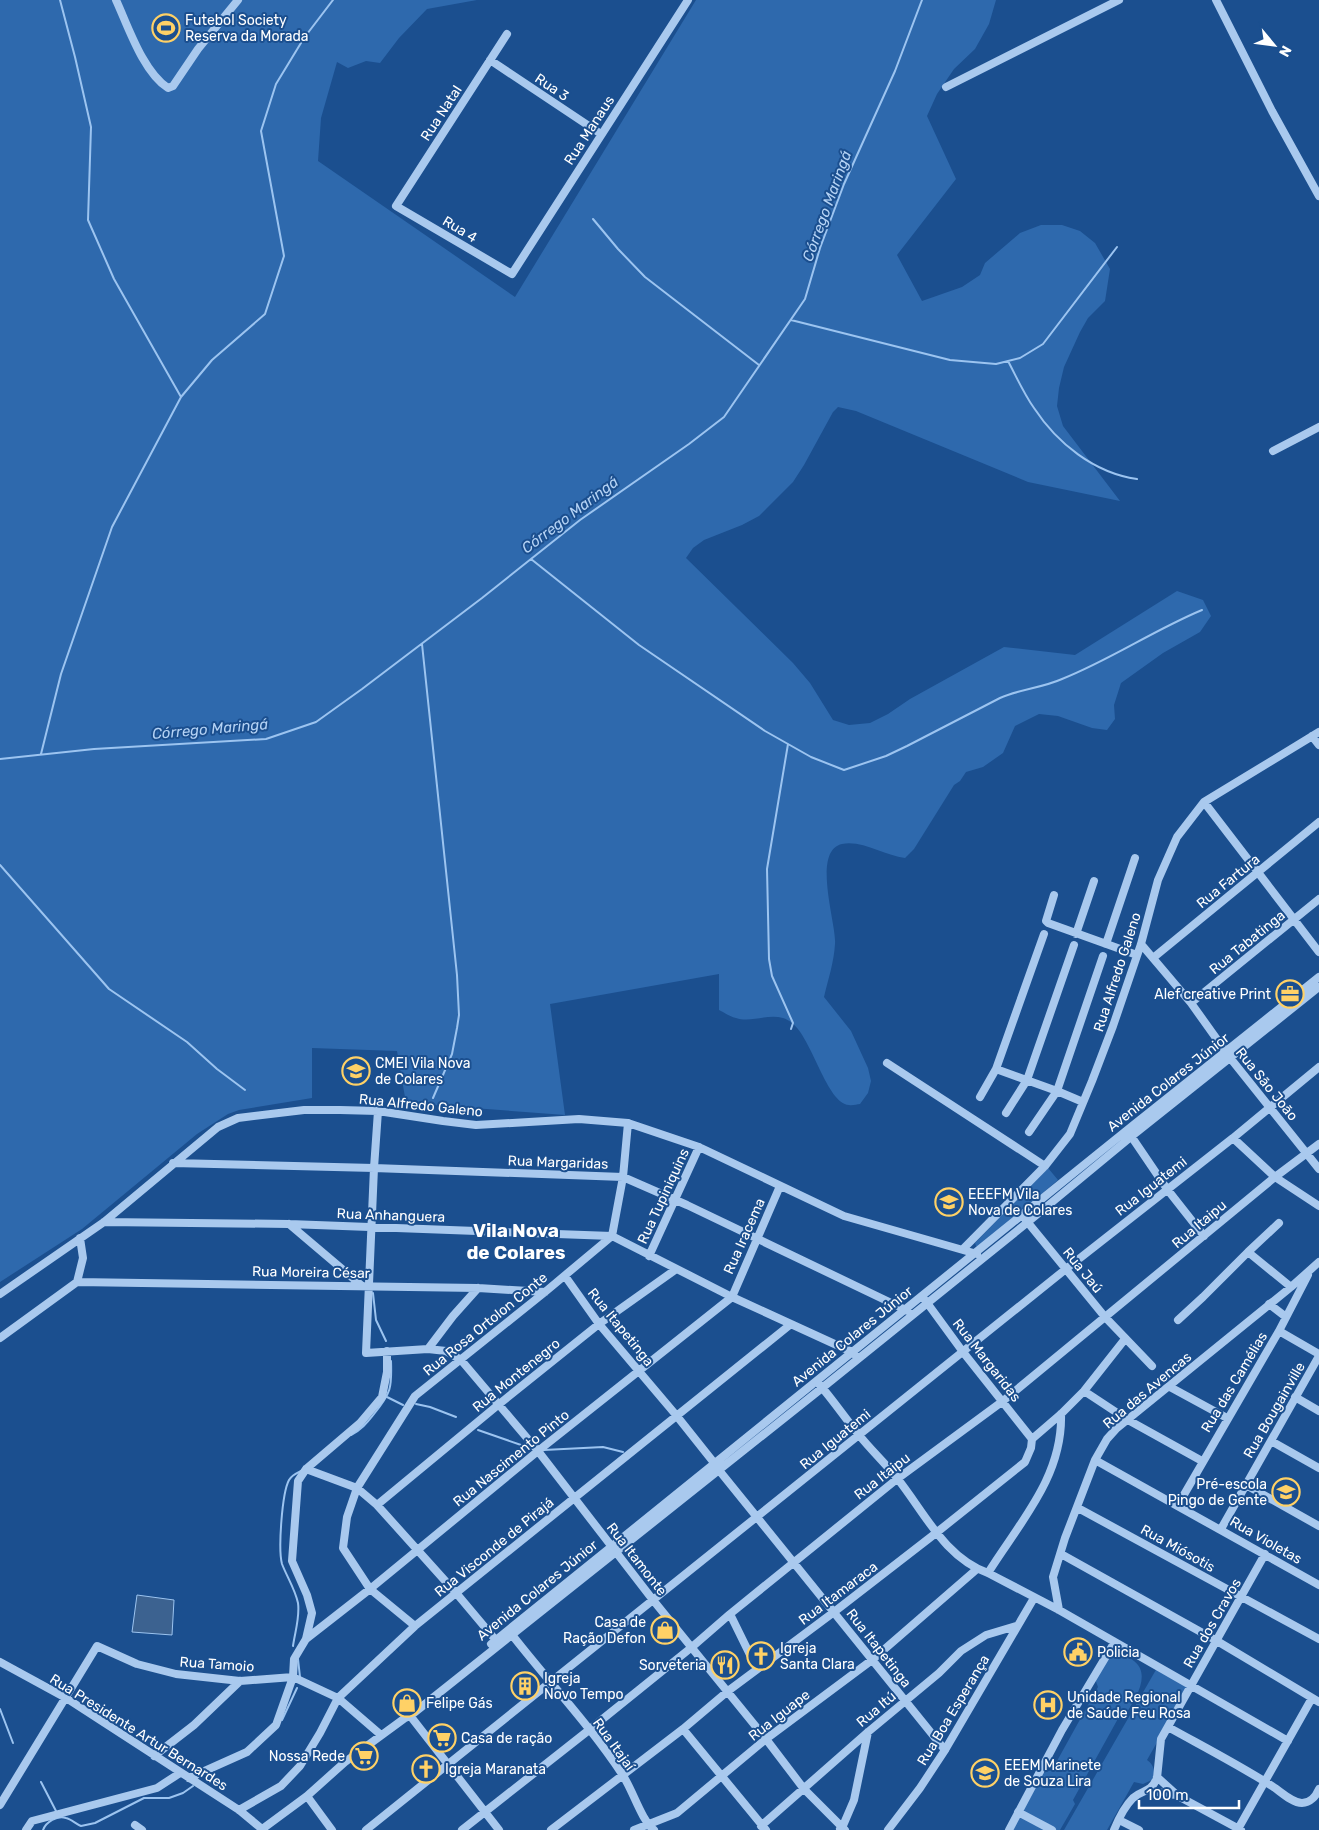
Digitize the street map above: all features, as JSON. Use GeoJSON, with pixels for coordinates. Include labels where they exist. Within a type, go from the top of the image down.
{"type":"FeatureCollection","features":[{"type":"Feature","properties":{"kind":"street"},"geometry":{"type":"LineString","coordinates":[[116,0],[144,61],[162,84],[168,88],[173,86],[198,49],[238,0]]}},
{"type":"Feature","properties":{"kind":"street","name":"Rua Manaus"},"geometry":{"type":"LineString","coordinates":[[512,274],[688,0]]}},
{"type":"Feature","properties":{"kind":"street"},"geometry":{"type":"LineString","coordinates":[[946,87],[1120,0]]}},
{"type":"Feature","properties":{"kind":"street"},"geometry":{"type":"LineString","coordinates":[[1216,0],[1272,111],[1319,196]]}},
{"type":"Feature","properties":{"kind":"street","name":"Rua Natal"},"geometry":{"type":"LineString","coordinates":[[396,206],[507,34]]}},
{"type":"Feature","properties":{"kind":"street","name":"Rua 3"},"geometry":{"type":"LineString","coordinates":[[490,60],[601,134]]}},
{"type":"Feature","properties":{"kind":"street","name":"Rua 4"},"geometry":{"type":"LineString","coordinates":[[396,206],[512,274]]}},
{"type":"Feature","properties":{"kind":"street"},"geometry":{"type":"LineString","coordinates":[[1273,451],[1319,427]]}},
{"type":"Feature","properties":{"kind":"street"},"geometry":{"type":"LineString","coordinates":[[1315,734],[1319,745]]}},
{"type":"Feature","properties":{"kind":"street","name":"Rua Alfredo Galeno"},"geometry":{"type":"LineString","coordinates":[[964,1249],[1045,1166],[1070,1134],[1113,1026],[1137,955],[1158,880],[1177,837],[1204,802],[1315,734]]}},
{"type":"Feature","properties":{"kind":"street"},"geometry":{"type":"LineString","coordinates":[[1204,802],[1257,874],[1319,952]]}},
{"type":"Feature","properties":{"kind":"street","name":"Rua Fartura"},"geometry":{"type":"LineString","coordinates":[[1152,958],[1319,822]]}},
{"type":"Feature","properties":{"kind":"street"},"geometry":{"type":"LineString","coordinates":[[1106,944],[1135,858]]}},
{"type":"Feature","properties":{"kind":"street"},"geometry":{"type":"LineString","coordinates":[[1076,934],[1094,881]]}},
{"type":"Feature","properties":{"kind":"street"},"geometry":{"type":"LineString","coordinates":[[1054,896],[1046,921],[1050,925],[1137,955]]}},
{"type":"Feature","properties":{"kind":"street","name":"Rua Tabatinga"},"geometry":{"type":"LineString","coordinates":[[1191,1003],[1319,899]]}},
{"type":"Feature","properties":{"kind":"street"},"geometry":{"type":"LineString","coordinates":[[980,1097],[996,1069],[1044,934]]}},
{"type":"Feature","properties":{"kind":"street","name":"Rua São João"},"geometry":{"type":"LineString","coordinates":[[1140,944],[1191,1003],[1228,1056],[1319,1168]]}},
{"type":"Feature","properties":{"kind":"street"},"geometry":{"type":"LineString","coordinates":[[1006,1113],[1027,1080],[1074,945]]}},
{"type":"Feature","properties":{"kind":"street"},"geometry":{"type":"LineString","coordinates":[[1029,1132],[1057,1091],[1103,956]]}},
{"type":"Feature","properties":{"kind":"street","name":"Avenida Colares Júnior"},"geometry":{"type":"LineString","coordinates":[[1228,1056],[1319,977]]}},
{"type":"Feature","properties":{"kind":"street","name":"Avenida Colares Júnior"},"geometry":{"type":"LineString","coordinates":[[924,1299],[975,1253],[1022,1215],[1319,987]]}},
{"type":"Feature","properties":{"kind":"street"},"geometry":{"type":"LineString","coordinates":[[887,1063],[1045,1166]]}},
{"type":"Feature","properties":{"kind":"street","name":"Rua Iguatemi"},"geometry":{"type":"LineString","coordinates":[[366,1830],[1066,1269],[1233,1138],[1319,1067]]}},
{"type":"Feature","properties":{"kind":"street"},"geometry":{"type":"LineString","coordinates":[[996,1069],[1083,1102]]}},
{"type":"Feature","properties":{"kind":"street","name":"Rua Alfredo Galeno"},"geometry":{"type":"LineString","coordinates":[[0,1294],[104,1222],[214,1130],[238,1118],[304,1110],[378,1111],[476,1125],[579,1119],[628,1123],[699,1147],[844,1216],[964,1249],[983,1257]]}},
{"type":"Feature","properties":{"kind":"street"},"geometry":{"type":"LineString","coordinates":[[365,1285],[372,1226],[378,1111]]}},
{"type":"Feature","properties":{"kind":"street"},"geometry":{"type":"LineString","coordinates":[[612,1236],[623,1177],[628,1123]]}},
{"type":"Feature","properties":{"kind":"street"},"geometry":{"type":"LineString","coordinates":[[1129,1133],[1167,1189],[1204,1236]]}},
{"type":"Feature","properties":{"kind":"street","name":"Avenida Colares Júnior"},"geometry":{"type":"LineString","coordinates":[[262,1830],[820,1385],[924,1299],[1028,1222],[1129,1133]]}},
{"type":"Feature","properties":{"kind":"street"},"geometry":{"type":"LineString","coordinates":[[1233,1138],[1275,1177],[1319,1206]]}},
{"type":"Feature","properties":{"kind":"street","name":"Rua Itaipu"},"geometry":{"type":"LineString","coordinates":[[462,1830],[692,1647],[897,1479],[1003,1401],[1275,1177],[1319,1144]]}},
{"type":"Feature","properties":{"kind":"street","name":"Rua Tupiniquins"},"geometry":{"type":"LineString","coordinates":[[649,1256],[699,1147]]}},
{"type":"Feature","properties":{"kind":"street","name":"Rua Margaridas"},"geometry":{"type":"LineString","coordinates":[[173,1163],[623,1177],[758,1238],[909,1311]]}},
{"type":"Feature","properties":{"kind":"street","name":"Rua Iracema"},"geometry":{"type":"LineString","coordinates":[[732,1297],[780,1186]]}},
{"type":"Feature","properties":{"kind":"street","name":"Rua Jaú"},"geometry":{"type":"LineString","coordinates":[[1022,1215],[1105,1317],[1152,1366]]}},
{"type":"Feature","properties":{"kind":"street","name":"Rua Anhanguera"},"geometry":{"type":"LineString","coordinates":[[104,1222],[372,1226],[612,1236],[675,1270],[855,1355]]}},
{"type":"Feature","properties":{"kind":"street"},"geometry":{"type":"LineString","coordinates":[[1178,1320],[1279,1223]]}},
{"type":"Feature","properties":{"kind":"street"},"geometry":{"type":"LineString","coordinates":[[290,1224],[365,1285]]}},
{"type":"Feature","properties":{"kind":"street","name":"Rua Rosa Ortolon Conte"},"geometry":{"type":"LineString","coordinates":[[415,1626],[370,1589],[343,1548],[348,1517],[357,1488],[416,1396],[612,1236]]}},
{"type":"Feature","properties":{"kind":"street"},"geometry":{"type":"LineString","coordinates":[[0,1338],[77,1282],[83,1258],[80,1238]]}},
{"type":"Feature","properties":{"kind":"street"},"geometry":{"type":"LineString","coordinates":[[1248,1252],[1291,1287]]}},
{"type":"Feature","properties":{"kind":"street","name":"Rua das Avencas"},"geometry":{"type":"LineString","coordinates":[[1059,1610],[1054,1577],[1065,1538],[1095,1460],[1107,1440],[1128,1420],[1319,1262]]}},
{"type":"Feature","properties":{"kind":"street","name":"Rua Montenegro"},"geometry":{"type":"LineString","coordinates":[[377,1505],[599,1324],[675,1270]]}},
{"type":"Feature","properties":{"kind":"street","name":"Rua das Camélias"},"geometry":{"type":"LineString","coordinates":[[1178,1505],[1227,1418],[1279,1332],[1310,1271]]}},
{"type":"Feature","properties":{"kind":"street","name":"Rua Itapetinga"},"geometry":{"type":"LineString","coordinates":[[565,1276],[599,1324],[640,1370],[945,1750]]}},
{"type":"Feature","properties":{"kind":"street","name":"Rua Moreira César"},"geometry":{"type":"LineString","coordinates":[[77,1282],[365,1285],[545,1292]]}},
{"type":"Feature","properties":{"kind":"street","name":"Rua Itamonte"},"geometry":{"type":"LineString","coordinates":[[365,1285],[366,1353],[428,1349],[446,1351],[461,1360],[538,1451],[652,1600],[728,1691],[804,1789],[842,1829]]}},
{"type":"Feature","properties":{"kind":"street"},"geometry":{"type":"LineString","coordinates":[[428,1349],[453,1316],[478,1288]]}},
{"type":"Feature","properties":{"kind":"street","name":"Rua Nascimento Pinto"},"geometry":{"type":"LineString","coordinates":[[306,1639],[732,1297]]}},
{"type":"Feature","properties":{"kind":"street","name":"Rua Margaridas"},"geometry":{"type":"LineString","coordinates":[[924,1299],[1032,1439]]}},
{"type":"Feature","properties":{"kind":"street"},"geometry":{"type":"LineString","coordinates":[[1269,1304],[1286,1317]]}},
{"type":"Feature","properties":{"kind":"street","name":"Rua Visconde de Pirajá"},"geometry":{"type":"LineString","coordinates":[[238,1810],[281,1786],[300,1766],[338,1698],[415,1626],[791,1324]]}},
{"type":"Feature","properties":{"kind":"street"},"geometry":{"type":"LineString","coordinates":[[1279,1332],[1319,1355]]}},
{"type":"Feature","properties":{"kind":"street"},"geometry":{"type":"LineString","coordinates":[[1032,1439],[1084,1391],[1125,1339]]}},
{"type":"Feature","properties":{"kind":"street"},"geometry":{"type":"LineString","coordinates":[[189,1778],[247,1752],[276,1725],[293,1677],[294,1659],[306,1639],[312,1613],[307,1595],[292,1561],[298,1481],[306,1469],[360,1423],[382,1397],[388,1372],[387,1351]]}},
{"type":"Feature","properties":{"kind":"street","name":"Rua Bougainville"},"geometry":{"type":"LineString","coordinates":[[1221,1529],[1319,1355]]}},
{"type":"Feature","properties":{"kind":"street"},"geometry":{"type":"LineString","coordinates":[[820,1385],[859,1435],[897,1479],[936,1533],[960,1558],[977,1569],[1059,1610],[1288,1741]]}},
{"type":"Feature","properties":{"kind":"street"},"geometry":{"type":"LineString","coordinates":[[1170,1387],[1227,1418]]}},
{"type":"Feature","properties":{"kind":"street"},"geometry":{"type":"LineString","coordinates":[[1084,1391],[1128,1420],[1202,1461]]}},
{"type":"Feature","properties":{"kind":"street"},"geometry":{"type":"LineString","coordinates":[[1296,1397],[1319,1411]]}},
{"type":"Feature","properties":{"kind":"street"},"geometry":{"type":"LineString","coordinates":[[988,1573],[1022,1523],[1047,1480],[1059,1443],[1061,1414]]}},
{"type":"Feature","properties":{"kind":"street","name":"Rua Itamaraca"},"geometry":{"type":"LineString","coordinates":[[550,1830],[682,1729],[728,1691],[936,1533],[1025,1462],[1029,1455],[1032,1439]]}},
{"type":"Feature","properties":{"kind":"street"},"geometry":{"type":"LineString","coordinates":[[1271,1441],[1319,1468]]}},
{"type":"Feature","properties":{"kind":"street","name":"Rua Violetas"},"geometry":{"type":"LineString","coordinates":[[1095,1460],[1318,1583]]}},
{"type":"Feature","properties":{"kind":"street"},"geometry":{"type":"LineString","coordinates":[[306,1469],[357,1488],[377,1505],[498,1642]]}},
{"type":"Feature","properties":{"kind":"street"},"geometry":{"type":"LineString","coordinates":[[1246,1485],[1319,1526]]}},
{"type":"Feature","properties":{"kind":"street","name":"Rua Miósotis"},"geometry":{"type":"LineString","coordinates":[[1078,1508],[1319,1639]]}},
{"type":"Feature","properties":{"kind":"street"},"geometry":{"type":"LineString","coordinates":[[1061,1554],[1217,1641],[1316,1700],[1288,1741],[1239,1829],[1178,1796],[1157,1777]]}},
{"type":"Feature","properties":{"kind":"street","name":"Rua dos Cravos"},"geometry":{"type":"LineString","coordinates":[[1114,1830],[1132,1799],[1150,1790],[1157,1777],[1161,1739],[1265,1554]]}},
{"type":"Feature","properties":{"kind":"street","name":"Rua Iguape"},"geometry":{"type":"LineString","coordinates":[[634,1830],[677,1813],[766,1739],[872,1660],[977,1569]]}},
{"type":"Feature","properties":{"kind":"street","name":"Rua Boa Esperança"},"geometry":{"type":"LineString","coordinates":[[888,1830],[920,1788],[945,1750],[1034,1598]]}},
{"type":"Feature","properties":{"kind":"street"},"geometry":{"type":"LineString","coordinates":[[730,1614],[757,1669]]}},
{"type":"Feature","properties":{"kind":"street","name":"Rua Itú"},"geometry":{"type":"LineString","coordinates":[[764,1828],[804,1789],[961,1651],[986,1635],[1016,1626]]}},
{"type":"Feature","properties":{"kind":"street","name":"Rua Itajaí"},"geometry":{"type":"LineString","coordinates":[[510,1632],[623,1775],[647,1825],[654,1830]]}},
{"type":"Feature","properties":{"kind":"street"},"geometry":{"type":"LineString","coordinates":[[1008,1830],[1062,1730],[1114,1643]]}},
{"type":"Feature","properties":{"kind":"street","name":"Rua Tamoio"},"geometry":{"type":"LineString","coordinates":[[66,1698],[97,1646],[137,1664],[176,1674],[240,1681],[293,1677],[338,1698],[381,1735]]}},
{"type":"Feature","properties":{"kind":"street","name":"Rua Presidente Artur Bernardes"},"geometry":{"type":"LineString","coordinates":[[0,1662],[66,1698],[238,1810],[262,1830]]}},
{"type":"Feature","properties":{"kind":"street"},"geometry":{"type":"LineString","coordinates":[[154,1756],[194,1725],[240,1681]]}},
{"type":"Feature","properties":{"kind":"street"},"geometry":{"type":"LineString","coordinates":[[0,1805],[66,1698]]}},
{"type":"Feature","properties":{"kind":"street"},"geometry":{"type":"LineString","coordinates":[[407,1715],[499,1830]]}},
{"type":"Feature","properties":{"kind":"street"},"geometry":{"type":"LineString","coordinates":[[1168,1727],[1295,1801],[1301,1803],[1308,1802],[1319,1789]]}},
{"type":"Feature","properties":{"kind":"street"},"geometry":{"type":"LineString","coordinates":[[682,1729],[764,1828]]}},
{"type":"Feature","properties":{"kind":"street"},"geometry":{"type":"LineString","coordinates":[[842,1829],[854,1800],[868,1732]]}},
{"type":"Feature","properties":{"kind":"street"},"geometry":{"type":"LineString","coordinates":[[26,1830],[32,1821],[157,1788],[180,1773]]}},
{"type":"Feature","properties":{"kind":"street"},"geometry":{"type":"LineString","coordinates":[[1150,1790],[1178,1796]]}},
{"type":"Feature","properties":{"kind":"street"},"geometry":{"type":"LineString","coordinates":[[307,1796],[332,1830]]}},
{"type":"Feature","properties":{"kind":"street"},"geometry":{"type":"LineString","coordinates":[[1018,1812],[1052,1830]]}},
{"type":"Feature","properties":{"kind":"street"},"geometry":{"type":"LineString","coordinates":[[1119,1820],[1139,1830]]}},
{"type":"Feature","properties":{"kind":"street"},"geometry":{"type":"LineString","coordinates":[[272,1822],[278,1830]]}},
{"type":"Feature","properties":{"kind":"shaded area"},"geometry":{"type":"Polygon","coordinates":[[[0,0],[477,0],[427,9],[399,38],[380,63],[366,61],[348,68],[337,62],[321,118],[318,161],[515,297],[696,0],[996,0],[989,24],[975,49],[954,69],[937,94],[927,116],[956,179],[897,255],[922,301],[962,287],[980,275],[985,263],[1020,233],[1041,225],[1062,225],[1080,231],[1095,243],[1110,269],[1105,301],[1088,318],[1064,367],[1057,406],[1063,426],[1120,501],[1028,482],[856,411],[838,407],[833,412],[793,482],[759,516],[704,540],[693,548],[686,558],[793,663],[810,683],[833,720],[849,725],[870,723],[888,714],[910,699],[1004,647],[1075,655],[1177,591],[1203,600],[1211,616],[1200,632],[1163,653],[1121,683],[1114,705],[1115,719],[1107,730],[1092,728],[1058,716],[1039,714],[1015,726],[1003,753],[983,767],[966,772],[960,781],[954,785],[914,849],[905,858],[850,843],[842,844],[833,850],[828,860],[827,874],[835,944],[824,997],[851,1031],[868,1068],[871,1081],[868,1093],[860,1104],[849,1105],[841,1102],[834,1094],[806,1042],[792,1023],[779,1017],[743,1019],[732,1017],[719,1010],[719,974],[550,1004],[565,1115],[406,1103],[397,1051],[312,1048],[312,1098],[239,1110],[228,1114],[197,1134],[82,1229],[0,1282],[0,0]]]}},
{"type":"Feature","properties":{"kind":"shaded area"},"geometry":{"type":"Polygon","coordinates":[[[1048,1168],[1058,1180],[979,1247],[976,1246],[975,1243],[1048,1168]]]}},
{"type":"Feature","properties":{"kind":"shaded area"},"geometry":{"type":"Polygon","coordinates":[[[137,1595],[174,1600],[172,1635],[132,1632],[137,1595]]]}},
{"type":"Feature","properties":{"kind":"shaded area"},"geometry":{"type":"Polygon","coordinates":[[[1113,1649],[1132,1659],[1139,1667],[1141,1673],[1140,1688],[1133,1702],[1126,1714],[1120,1715],[1073,1800],[1075,1804],[1060,1830],[1011,1830],[1043,1773],[1052,1770],[1098,1687],[1095,1679],[1113,1649]]]}},
{"type":"Feature","properties":{"kind":"shaded area"},"geometry":{"type":"Polygon","coordinates":[[[1157,1668],[1189,1686],[1147,1760],[1154,1769],[1152,1780],[1143,1784],[1134,1782],[1107,1830],[1064,1830],[1157,1668]]]}},
{"type":"Feature","properties":{"kind":"waterway"},"geometry":{"type":"LineString","coordinates":[[60,0],[91,127],[88,220],[114,279],[181,397]]}},
{"type":"Feature","properties":{"kind":"waterway"},"geometry":{"type":"LineString","coordinates":[[41,754],[61,674],[112,527],[181,397],[212,360],[265,314],[284,256],[261,131],[276,84],[304,38],[333,0]]}},
{"type":"Feature","properties":{"kind":"waterway","name":"Córrego Maringá"},"geometry":{"type":"LineString","coordinates":[[0,759],[94,749],[266,739],[316,722],[482,598],[580,520],[689,444],[724,417],[805,299],[820,248],[844,184],[895,71],[922,0]]}},
{"type":"Feature","properties":{"kind":"waterway"},"geometry":{"type":"LineString","coordinates":[[593,219],[645,277],[759,365]]}},
{"type":"Feature","properties":{"kind":"waterway"},"geometry":{"type":"LineString","coordinates":[[791,320],[950,360],[996,364],[1020,358],[1043,344],[1117,247]]}},
{"type":"Feature","properties":{"kind":"waterway"},"geometry":{"type":"LineString","coordinates":[[1008,361],[1034,408],[1043,421],[1065,444],[1092,463],[1106,470],[1121,476],[1137,479]]}},
{"type":"Feature","properties":{"kind":"waterway"},"geometry":{"type":"LineString","coordinates":[[531,559],[639,645],[765,731],[811,757],[844,770],[886,756],[1000,698],[1054,682],[1080,671],[1202,610]]}},
{"type":"Feature","properties":{"kind":"waterway"},"geometry":{"type":"LineString","coordinates":[[422,644],[457,975],[459,1015],[452,1054],[433,1098]]}},
{"type":"Feature","properties":{"kind":"waterway"},"geometry":{"type":"LineString","coordinates":[[788,744],[767,869],[769,959],[772,976],[793,1023],[791,1029]]}},
{"type":"Feature","properties":{"kind":"waterway"},"geometry":{"type":"LineString","coordinates":[[0,865],[109,989],[187,1042],[217,1069],[245,1090]]}},
{"type":"Feature","properties":{"kind":"waterway"},"geometry":{"type":"LineString","coordinates":[[373,1293],[376,1320],[386,1341]]}},
{"type":"Feature","properties":{"kind":"waterway"},"geometry":{"type":"LineString","coordinates":[[351,1435],[366,1423],[380,1407],[387,1395],[391,1384],[391,1361]]}},
{"type":"Feature","properties":{"kind":"waterway"},"geometry":{"type":"LineString","coordinates":[[387,1397],[403,1405]]}},
{"type":"Feature","properties":{"kind":"waterway"},"geometry":{"type":"LineString","coordinates":[[416,1404],[456,1417]]}},
{"type":"Feature","properties":{"kind":"waterway"},"geometry":{"type":"LineString","coordinates":[[478,1430],[524,1446]]}},
{"type":"Feature","properties":{"kind":"waterway"},"geometry":{"type":"LineString","coordinates":[[544,1450],[603,1447],[623,1452]]}},
{"type":"Feature","properties":{"kind":"waterway"},"geometry":{"type":"LineString","coordinates":[[293,1646],[298,1619],[298,1603],[282,1564],[281,1534],[284,1496],[289,1480],[301,1471]]}},
{"type":"Feature","properties":{"kind":"waterway"},"geometry":{"type":"LineString","coordinates":[[298,1659],[300,1677]]}},
{"type":"Feature","properties":{"kind":"waterway"},"geometry":{"type":"LineString","coordinates":[[282,1720],[297,1688]]}},
{"type":"Feature","properties":{"kind":"waterway"},"geometry":{"type":"LineString","coordinates":[[0,1709],[13,1743]]}},
{"type":"Feature","properties":{"kind":"waterway"},"geometry":{"type":"LineString","coordinates":[[41,1782],[56,1811]]}},
{"type":"Feature","properties":{"kind":"waterway"},"geometry":{"type":"LineString","coordinates":[[43,1830],[49,1822],[59,1817],[68,1819],[81,1826],[95,1823],[144,1798],[169,1798],[183,1793],[193,1786]]}},
{"type":"Feature","properties":{"kind":"place","name":"Futebol Society Reserva da Morada"},"geometry":{"type":"Point","coordinates":[166,28]}},
{"type":"Feature","properties":{"kind":"place","name":"Alef creative Print"},"geometry":{"type":"Point","coordinates":[1290,994]}},
{"type":"Feature","properties":{"kind":"place","name":"CMEI Vila Nova de Colares"},"geometry":{"type":"Point","coordinates":[356,1071]}},
{"type":"Feature","properties":{"kind":"place","name":"EEEFM Vila Nova de Colares"},"geometry":{"type":"Point","coordinates":[949,1202]}},
{"type":"Feature","properties":{"kind":"place","name":"Pré-escola Pingo de Gente"},"geometry":{"type":"Point","coordinates":[1286,1492]}},
{"type":"Feature","properties":{"kind":"place","name":"Casa de Ração Defon"},"geometry":{"type":"Point","coordinates":[665,1630]}},
{"type":"Feature","properties":{"kind":"place","name":"Policia"},"geometry":{"type":"Point","coordinates":[1078,1652]}},
{"type":"Feature","properties":{"kind":"place","name":"Igreja Santa Clara"},"geometry":{"type":"Point","coordinates":[761,1656]}},
{"type":"Feature","properties":{"kind":"place","name":"Sorveteria"},"geometry":{"type":"Point","coordinates":[725,1665]}},
{"type":"Feature","properties":{"kind":"place","name":"Igreja Novo Tempo"},"geometry":{"type":"Point","coordinates":[525,1686]}},
{"type":"Feature","properties":{"kind":"place","name":"Felipe Gás"},"geometry":{"type":"Point","coordinates":[407,1703]}},
{"type":"Feature","properties":{"kind":"place","name":"Unidade Regional de Saúde Feu Rosa"},"geometry":{"type":"Point","coordinates":[1048,1705]}},
{"type":"Feature","properties":{"kind":"place","name":"Casa de ração"},"geometry":{"type":"Point","coordinates":[442,1738]}},
{"type":"Feature","properties":{"kind":"place","name":"Nossa Rede"},"geometry":{"type":"Point","coordinates":[364,1756]}},
{"type":"Feature","properties":{"kind":"place","name":"Igreja Maranata"},"geometry":{"type":"Point","coordinates":[426,1769]}},
{"type":"Feature","properties":{"kind":"place","name":"EEEM Marinete de Souza Lira"},"geometry":{"type":"Point","coordinates":[985,1773]}},
{"type":"Feature","properties":{"kind":"district","name":"Vila Nova de Colares"},"geometry":{"type":"Point","coordinates":[516,1241]}}]}
